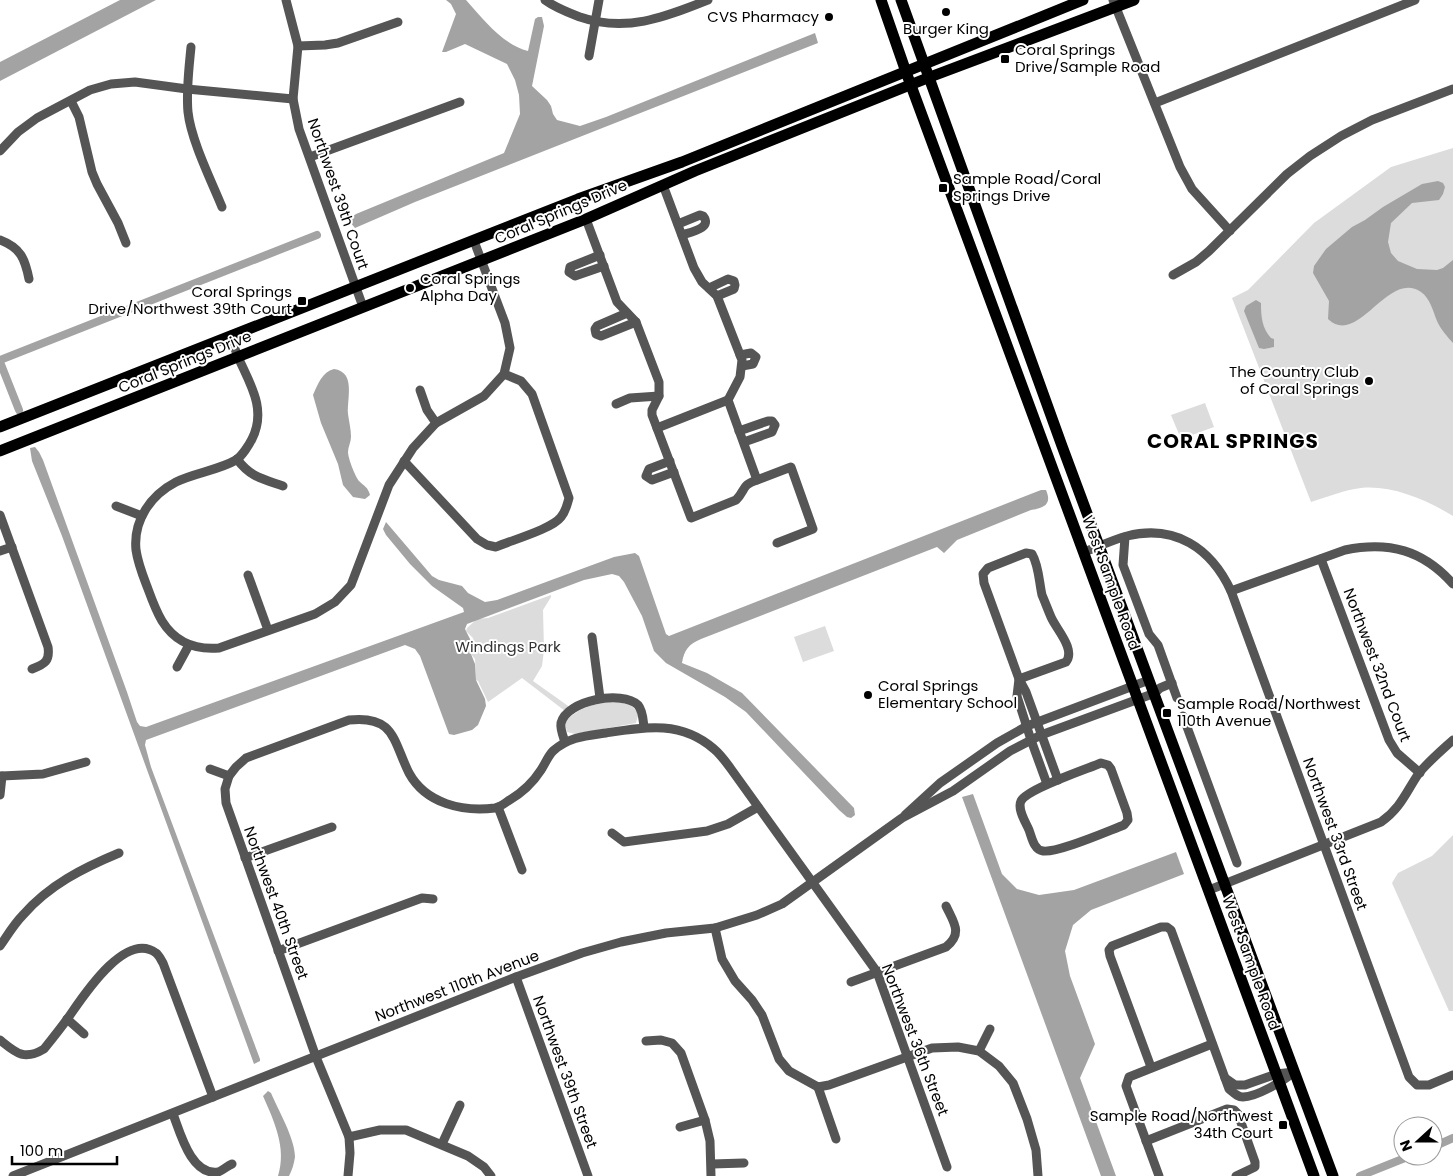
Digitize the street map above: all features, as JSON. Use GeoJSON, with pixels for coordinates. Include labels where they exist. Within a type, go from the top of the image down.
{"type":"FeatureCollection","features":[{"type":"Feature","properties":{"kind":"main road","name":"West Sample Road"},"geometry":{"type":"LineString","coordinates":[[881,0],[1314,1176]]}},
{"type":"Feature","properties":{"kind":"main road","name":"West Sample Road"},"geometry":{"type":"LineString","coordinates":[[901,0],[1060,440],[1332,1176]]}},
{"type":"Feature","properties":{"kind":"main road","name":"Coral Springs Drive"},"geometry":{"type":"LineString","coordinates":[[0,427],[474,241],[578,198],[682,162],[1084,0]]}},
{"type":"Feature","properties":{"kind":"main road","name":"Coral Springs Drive"},"geometry":{"type":"LineString","coordinates":[[0,451],[586,219],[663,185],[930,77],[1114,4],[1134,0]]}},
{"type":"Feature","properties":{"kind":"street","name":"Northwest 39th Court"},"geometry":{"type":"LineString","coordinates":[[286,0],[298,46],[293,99],[299,129],[363,307]]}},
{"type":"Feature","properties":{"kind":"street"},"geometry":{"type":"LineString","coordinates":[[545,0],[555,8],[596,22],[611,24],[647,21],[708,0]]}},
{"type":"Feature","properties":{"kind":"street"},"geometry":{"type":"LineString","coordinates":[[590,56],[599,0]]}},
{"type":"Feature","properties":{"kind":"street"},"geometry":{"type":"LineString","coordinates":[[1155,103],[1415,0]]}},
{"type":"Feature","properties":{"kind":"street"},"geometry":{"type":"LineString","coordinates":[[1114,4],[1180,168],[1192,189],[1230,231]]}},
{"type":"Feature","properties":{"kind":"street"},"geometry":{"type":"LineString","coordinates":[[298,46],[338,44],[398,22]]}},
{"type":"Feature","properties":{"kind":"street"},"geometry":{"type":"LineString","coordinates":[[191,47],[187,89],[188,114],[193,134],[222,207]]}},
{"type":"Feature","properties":{"kind":"street"},"geometry":{"type":"LineString","coordinates":[[0,151],[18,132],[37,118],[90,90],[111,84],[135,82],[293,99]]}},
{"type":"Feature","properties":{"kind":"street"},"geometry":{"type":"LineString","coordinates":[[1173,275],[1196,262],[1288,174],[1310,156],[1341,136],[1372,120],[1453,89]]}},
{"type":"Feature","properties":{"kind":"street"},"geometry":{"type":"LineString","coordinates":[[71,101],[79,117],[92,172],[126,243]]}},
{"type":"Feature","properties":{"kind":"street"},"geometry":{"type":"LineString","coordinates":[[310,157],[460,102]]}},
{"type":"Feature","properties":{"kind":"street"},"geometry":{"type":"LineString","coordinates":[[657,428],[728,400],[740,377],[742,366],[740,355],[717,296],[702,282],[694,268],[663,185]]}},
{"type":"Feature","properties":{"kind":"street"},"geometry":{"type":"LineString","coordinates":[[678,224],[700,215],[706,221],[702,228],[682,235]]}},
{"type":"Feature","properties":{"kind":"street"},"geometry":{"type":"LineString","coordinates":[[586,219],[616,302],[636,322],[659,382],[658,396],[652,410],[691,518],[736,500],[745,486],[791,467],[814,529],[777,543]]}},
{"type":"Feature","properties":{"kind":"street"},"geometry":{"type":"LineString","coordinates":[[0,240],[8,243],[24,259],[29,279]]}},
{"type":"Feature","properties":{"kind":"street"},"geometry":{"type":"LineString","coordinates":[[231,335],[238,356],[253,388],[258,406],[258,424],[252,440],[237,459],[177,481],[162,490],[150,501],[142,516],[137,532],[136,548],[140,566],[158,615],[167,629],[176,638],[189,645],[206,649],[219,648],[315,614],[335,602],[351,585],[389,485],[413,448],[436,424],[484,396],[504,374],[510,348],[507,331],[474,241]]}},
{"type":"Feature","properties":{"kind":"street"},"geometry":{"type":"LineString","coordinates":[[600,255],[570,267],[569,272],[575,276],[604,266]]}},
{"type":"Feature","properties":{"kind":"street"},"geometry":{"type":"LineString","coordinates":[[709,288],[728,279],[734,281],[734,289],[717,296]]}},
{"type":"Feature","properties":{"kind":"street"},"geometry":{"type":"LineString","coordinates":[[627,313],[597,326],[595,329],[596,334],[601,336],[636,322]]}},
{"type":"Feature","properties":{"kind":"street"},"geometry":{"type":"LineString","coordinates":[[740,355],[751,353],[756,358],[753,364],[742,366]]}},
{"type":"Feature","properties":{"kind":"street"},"geometry":{"type":"LineString","coordinates":[[404,461],[477,539],[487,545],[496,547],[553,525],[561,518],[569,498],[532,394],[521,381],[504,374]]}},
{"type":"Feature","properties":{"kind":"street"},"geometry":{"type":"LineString","coordinates":[[420,390],[427,410],[436,424]]}},
{"type":"Feature","properties":{"kind":"street"},"geometry":{"type":"LineString","coordinates":[[616,404],[630,398],[658,396]]}},
{"type":"Feature","properties":{"kind":"street"},"geometry":{"type":"LineString","coordinates":[[728,400],[757,480]]}},
{"type":"Feature","properties":{"kind":"street"},"geometry":{"type":"LineString","coordinates":[[740,431],[768,421],[772,421],[775,426],[772,432],[744,442]]}},
{"type":"Feature","properties":{"kind":"street"},"geometry":{"type":"LineString","coordinates":[[237,459],[245,470],[255,476],[283,486]]}},
{"type":"Feature","properties":{"kind":"street"},"geometry":{"type":"LineString","coordinates":[[670,461],[649,469],[646,476],[652,480],[674,472]]}},
{"type":"Feature","properties":{"kind":"street"},"geometry":{"type":"LineString","coordinates":[[116,506],[142,516]]}},
{"type":"Feature","properties":{"kind":"street"},"geometry":{"type":"LineString","coordinates":[[0,514],[48,647],[49,656],[43,665],[32,670]]}},
{"type":"Feature","properties":{"kind":"street","name":"Northwest 33rd Street"},"geometry":{"type":"LineString","coordinates":[[1084,552],[1125,537],[1145,533],[1164,534],[1183,538],[1199,548],[1223,574],[1231,591],[1409,1077],[1417,1084],[1429,1085],[1453,1075]]}},
{"type":"Feature","properties":{"kind":"street"},"geometry":{"type":"LineString","coordinates":[[1125,537],[1122,565],[1150,634],[1158,645],[1177,698]]}},
{"type":"Feature","properties":{"kind":"street"},"geometry":{"type":"LineString","coordinates":[[1231,591],[1354,548],[1382,546],[1406,550],[1428,560],[1453,584]]}},
{"type":"Feature","properties":{"kind":"street"},"geometry":{"type":"LineString","coordinates":[[0,552],[12,547]]}},
{"type":"Feature","properties":{"kind":"street"},"geometry":{"type":"LineString","coordinates":[[1019,679],[1066,662],[1069,658],[1069,650],[1052,619],[1042,595],[1036,559],[1032,554],[1026,554],[988,568],[983,574],[984,583],[1019,679],[1026,692],[1058,780]]}},
{"type":"Feature","properties":{"kind":"street","name":"Northwest 32nd Court"},"geometry":{"type":"LineString","coordinates":[[1321,559],[1389,740],[1397,753],[1420,773]]}},
{"type":"Feature","properties":{"kind":"street"},"geometry":{"type":"LineString","coordinates":[[248,575],[268,630]]}},
{"type":"Feature","properties":{"kind":"street"},"geometry":{"type":"LineString","coordinates":[[592,637],[600,698]]}},
{"type":"Feature","properties":{"kind":"street"},"geometry":{"type":"LineString","coordinates":[[176,667],[189,645]]}},
{"type":"Feature","properties":{"kind":"street"},"geometry":{"type":"LineString","coordinates":[[1019,679],[1017,696],[1030,740],[1048,784]]}},
{"type":"Feature","properties":{"kind":"street","name":"Northwest 110th Avenue"},"geometry":{"type":"LineString","coordinates":[[902,818],[927,793],[964,765],[988,748],[1027,726],[1149,680]]}},
{"type":"Feature","properties":{"kind":"street","name":"Northwest 110th Avenue"},"geometry":{"type":"LineString","coordinates":[[13,1176],[27,1173],[213,1097],[582,952],[666,933],[715,928],[757,915],[782,904],[902,818],[944,796],[998,758],[1030,740],[1138,700],[1172,683]]}},
{"type":"Feature","properties":{"kind":"street"},"geometry":{"type":"LineString","coordinates":[[210,769],[229,776],[246,758],[349,720],[360,719],[376,722],[386,727],[395,738],[410,774],[419,786],[435,799],[454,807],[476,810],[498,807],[531,785],[551,753],[565,742],[561,727],[563,718],[575,708],[600,698],[626,700],[635,703],[640,710],[644,728]]}},
{"type":"Feature","properties":{"kind":"street"},"geometry":{"type":"LineString","coordinates":[[1183,716],[1237,863]]}},
{"type":"Feature","properties":{"kind":"street","name":"Northwest 36th Street"},"geometry":{"type":"LineString","coordinates":[[565,742],[580,737],[644,728],[670,728],[694,737],[714,749],[731,769],[877,972],[947,1167]]}},
{"type":"Feature","properties":{"kind":"street"},"geometry":{"type":"LineString","coordinates":[[1209,890],[1381,822],[1392,815],[1400,806],[1420,773],[1453,740]]}},
{"type":"Feature","properties":{"kind":"street"},"geometry":{"type":"LineString","coordinates":[[0,795],[1,776],[43,774],[86,762]]}},
{"type":"Feature","properties":{"kind":"street"},"geometry":{"type":"LineString","coordinates":[[1101,763],[1108,765],[1128,820],[1124,825],[1083,841],[1046,852],[1039,850],[1034,845],[1020,809],[1021,801],[1026,796],[1048,784],[1101,763]]}},
{"type":"Feature","properties":{"kind":"street","name":"Northwest 40th Street"},"geometry":{"type":"LineString","coordinates":[[229,776],[225,789],[226,803],[316,1057],[349,1137]]}},
{"type":"Feature","properties":{"kind":"street"},"geometry":{"type":"LineString","coordinates":[[498,807],[522,870]]}},
{"type":"Feature","properties":{"kind":"street"},"geometry":{"type":"LineString","coordinates":[[612,833],[624,842],[707,832],[728,824],[758,807]]}},
{"type":"Feature","properties":{"kind":"street"},"geometry":{"type":"LineString","coordinates":[[245,858],[332,827]]}},
{"type":"Feature","properties":{"kind":"street"},"geometry":{"type":"LineString","coordinates":[[0,946],[22,915],[46,892],[90,865],[119,853]]}},
{"type":"Feature","properties":{"kind":"street"},"geometry":{"type":"LineString","coordinates":[[278,951],[422,898],[433,899]]}},
{"type":"Feature","properties":{"kind":"street"},"geometry":{"type":"LineString","coordinates":[[851,982],[946,947],[952,942],[956,934],[955,925],[946,906]]}},
{"type":"Feature","properties":{"kind":"street"},"geometry":{"type":"LineString","coordinates":[[1151,1068],[1109,950],[1112,946],[1161,927],[1167,927],[1171,930],[1225,1077],[1230,1089],[1236,1096],[1244,1097],[1294,1072]]}},
{"type":"Feature","properties":{"kind":"street"},"geometry":{"type":"LineString","coordinates":[[715,928],[722,959],[735,982],[752,1000],[762,1015],[779,1059],[789,1071],[818,1087],[830,1085],[932,1048],[958,1047],[979,1051],[999,1066],[1014,1083],[1036,1150],[1038,1176]]}},
{"type":"Feature","properties":{"kind":"street"},"geometry":{"type":"LineString","coordinates":[[0,1040],[17,1053],[26,1056],[36,1054],[44,1049],[90,986],[112,963],[130,951],[145,948],[157,954],[163,963],[213,1097]]}},
{"type":"Feature","properties":{"kind":"street","name":"Northwest 39th Street"},"geometry":{"type":"LineString","coordinates":[[516,977],[588,1176]]}},
{"type":"Feature","properties":{"kind":"street"},"geometry":{"type":"LineString","coordinates":[[67,1019],[84,1034]]}},
{"type":"Feature","properties":{"kind":"street"},"geometry":{"type":"LineString","coordinates":[[979,1051],[990,1029]]}},
{"type":"Feature","properties":{"kind":"street"},"geometry":{"type":"LineString","coordinates":[[646,1041],[661,1040],[672,1043],[681,1053],[705,1120],[710,1141],[711,1176]]}},
{"type":"Feature","properties":{"kind":"street"},"geometry":{"type":"LineString","coordinates":[[1159,1176],[1126,1086],[1127,1081],[1129,1077],[1212,1044]]}},
{"type":"Feature","properties":{"kind":"street"},"geometry":{"type":"LineString","coordinates":[[818,1087],[836,1139]]}},
{"type":"Feature","properties":{"kind":"street"},"geometry":{"type":"LineString","coordinates":[[442,1144],[460,1104]]}},
{"type":"Feature","properties":{"kind":"street"},"geometry":{"type":"LineString","coordinates":[[1146,1141],[1227,1109],[1234,1110],[1238,1114],[1255,1162],[1255,1167],[1236,1176]]}},
{"type":"Feature","properties":{"kind":"street"},"geometry":{"type":"LineString","coordinates":[[173,1114],[191,1159],[200,1168],[210,1172],[218,1172],[232,1164]]}},
{"type":"Feature","properties":{"kind":"street"},"geometry":{"type":"LineString","coordinates":[[680,1127],[705,1120]]}},
{"type":"Feature","properties":{"kind":"street"},"geometry":{"type":"LineString","coordinates":[[348,1176],[349,1137],[380,1130],[406,1130],[442,1144],[468,1156],[484,1167],[491,1176]]}},
{"type":"Feature","properties":{"kind":"street"},"geometry":{"type":"LineString","coordinates":[[712,1164],[744,1163]]}},
{"type":"Feature","properties":{"kind":"green space","name":"The Country Club of Coral Springs"},"geometry":{"type":"Polygon","coordinates":[[[1453,148],[1453,516],[1421,499],[1385,489],[1355,489],[1311,502],[1232,298],[1248,290],[1314,223],[1391,167],[1453,148]]]}},
{"type":"Feature","properties":{"kind":"green space"},"geometry":{"type":"Polygon","coordinates":[[[1205,403],[1214,427],[1181,439],[1171,415],[1205,403]]]}},
{"type":"Feature","properties":{"kind":"green space","name":"Windings Park"},"geometry":{"type":"Polygon","coordinates":[[[551,595],[543,610],[544,650],[542,666],[533,681],[571,708],[565,711],[522,678],[488,702],[476,680],[475,659],[471,654],[473,638],[466,631],[467,628],[477,619],[488,618],[551,595]]]}},
{"type":"Feature","properties":{"kind":"green space"},"geometry":{"type":"Polygon","coordinates":[[[825,626],[834,651],[803,662],[794,637],[825,626]]]}},
{"type":"Feature","properties":{"kind":"green space"},"geometry":{"type":"Polygon","coordinates":[[[611,702],[628,704],[634,708],[638,716],[636,723],[575,734],[567,732],[565,723],[574,714],[592,706],[611,702]]]}},
{"type":"Feature","properties":{"kind":"green space"},"geometry":{"type":"Polygon","coordinates":[[[1453,835],[1453,1011],[1449,1011],[1392,883],[1398,873],[1432,856],[1453,835]]]}},
{"type":"Feature","properties":{"kind":"shaded area"},"geometry":{"type":"Polygon","coordinates":[[[120,0],[156,0],[0,81],[0,62],[120,0]]]}},
{"type":"Feature","properties":{"kind":"shaded area"},"geometry":{"type":"Polygon","coordinates":[[[446,0],[466,0],[486,23],[502,37],[519,48],[528,51],[535,19],[542,17],[544,26],[532,86],[547,100],[557,120],[580,126],[815,33],[818,43],[415,202],[355,228],[350,222],[356,214],[504,153],[520,114],[519,95],[515,80],[507,64],[465,44],[442,52],[456,14],[451,4],[446,0]]]}},
{"type":"Feature","properties":{"kind":"shaded area"},"geometry":{"type":"Polygon","coordinates":[[[1438,181],[1443,183],[1445,187],[1439,200],[1412,203],[1391,223],[1388,242],[1391,253],[1398,261],[1417,269],[1437,270],[1453,260],[1453,343],[1444,333],[1427,298],[1421,292],[1409,288],[1397,291],[1385,298],[1351,324],[1339,325],[1328,319],[1329,301],[1313,273],[1314,266],[1326,249],[1352,227],[1383,207],[1422,184],[1438,181]]]}},
{"type":"Feature","properties":{"kind":"shaded area"},"geometry":{"type":"Polygon","coordinates":[[[1256,300],[1261,303],[1263,322],[1268,334],[1274,339],[1274,347],[1259,348],[1244,311],[1246,306],[1256,300]]]}},
{"type":"Feature","properties":{"kind":"shaded area"},"geometry":{"type":"Polygon","coordinates":[[[334,369],[341,371],[348,380],[348,414],[351,437],[348,455],[357,479],[369,492],[370,495],[365,499],[353,497],[343,485],[338,464],[321,423],[313,395],[323,376],[334,369]]]}},
{"type":"Feature","properties":{"kind":"shaded area"},"geometry":{"type":"Polygon","coordinates":[[[35,447],[43,460],[137,722],[140,726],[146,727],[464,612],[463,608],[432,586],[410,564],[386,535],[383,529],[386,522],[432,576],[439,580],[462,586],[468,593],[485,602],[497,600],[614,557],[635,553],[639,556],[666,634],[669,636],[1041,490],[1046,490],[1048,502],[1040,508],[957,540],[944,553],[937,547],[701,639],[690,645],[684,654],[682,663],[707,673],[742,693],[854,808],[855,815],[851,818],[839,810],[746,712],[725,697],[666,663],[654,651],[642,616],[624,582],[619,576],[612,574],[584,580],[467,624],[465,629],[471,641],[471,654],[475,664],[476,680],[485,699],[486,706],[478,725],[472,730],[454,735],[449,734],[420,656],[415,649],[405,645],[146,740],[145,745],[151,767],[260,1059],[260,1061],[254,1064],[62,536],[32,461],[30,448],[35,447]]]}},
{"type":"Feature","properties":{"kind":"shaded area"},"geometry":{"type":"Polygon","coordinates":[[[973,794],[1002,874],[1017,889],[1039,895],[1074,890],[1176,852],[1184,874],[1091,910],[1073,925],[1065,951],[1070,976],[1095,1044],[1080,1078],[1116,1176],[1101,1176],[962,797],[973,794]]]}},
{"type":"Feature","properties":{"kind":"shaded area"},"geometry":{"type":"Polygon","coordinates":[[[268,1091],[271,1093],[286,1124],[294,1149],[295,1160],[289,1176],[278,1176],[281,1155],[280,1145],[275,1125],[263,1096],[268,1091]]]}},
{"type":"Feature","properties":{"kind":"waterway"},"geometry":{"type":"LineString","coordinates":[[0,360],[317,235]]}},
{"type":"Feature","properties":{"kind":"waterway"},"geometry":{"type":"LineString","coordinates":[[0,362],[19,410]]}},
{"type":"Feature","properties":{"kind":"waterway"},"geometry":{"type":"LineString","coordinates":[[1443,1142],[1453,1138]]}},
{"type":"Feature","properties":{"kind":"waterway"},"geometry":{"type":"LineString","coordinates":[[1360,1176],[1393,1163]]}},
{"type":"Feature","properties":{"kind":"place","name":"Burger King"},"geometry":{"type":"Point","coordinates":[946,12]}},
{"type":"Feature","properties":{"kind":"place","name":"CVS Pharmacy"},"geometry":{"type":"Point","coordinates":[829,17]}},
{"type":"Feature","properties":{"kind":"place","name":"Coral Springs Drive/Sample Road"},"geometry":{"type":"Point","coordinates":[1005,59]}},
{"type":"Feature","properties":{"kind":"place","name":"Sample Road/Coral Springs Drive"},"geometry":{"type":"Point","coordinates":[943,188]}},
{"type":"Feature","properties":{"kind":"place","name":"Coral Springs Alpha Day"},"geometry":{"type":"Point","coordinates":[410,288]}},
{"type":"Feature","properties":{"kind":"place","name":"Coral Springs Drive/Northwest 39th Court"},"geometry":{"type":"Point","coordinates":[302,301]}},
{"type":"Feature","properties":{"kind":"place","name":"The Country Club of Coral Springs"},"geometry":{"type":"Point","coordinates":[1369,381]}},
{"type":"Feature","properties":{"kind":"place","name":"Coral Springs Elementary School"},"geometry":{"type":"Point","coordinates":[868,695]}},
{"type":"Feature","properties":{"kind":"place","name":"Sample Road/Northwest 110th Avenue"},"geometry":{"type":"Point","coordinates":[1167,713]}},
{"type":"Feature","properties":{"kind":"place","name":"Sample Road/Northwest 34th Court"},"geometry":{"type":"Point","coordinates":[1283,1125]}},
{"type":"Feature","properties":{"kind":"district","name":"CORAL SPRINGS"},"geometry":{"type":"Point","coordinates":[1233,441]}}]}
